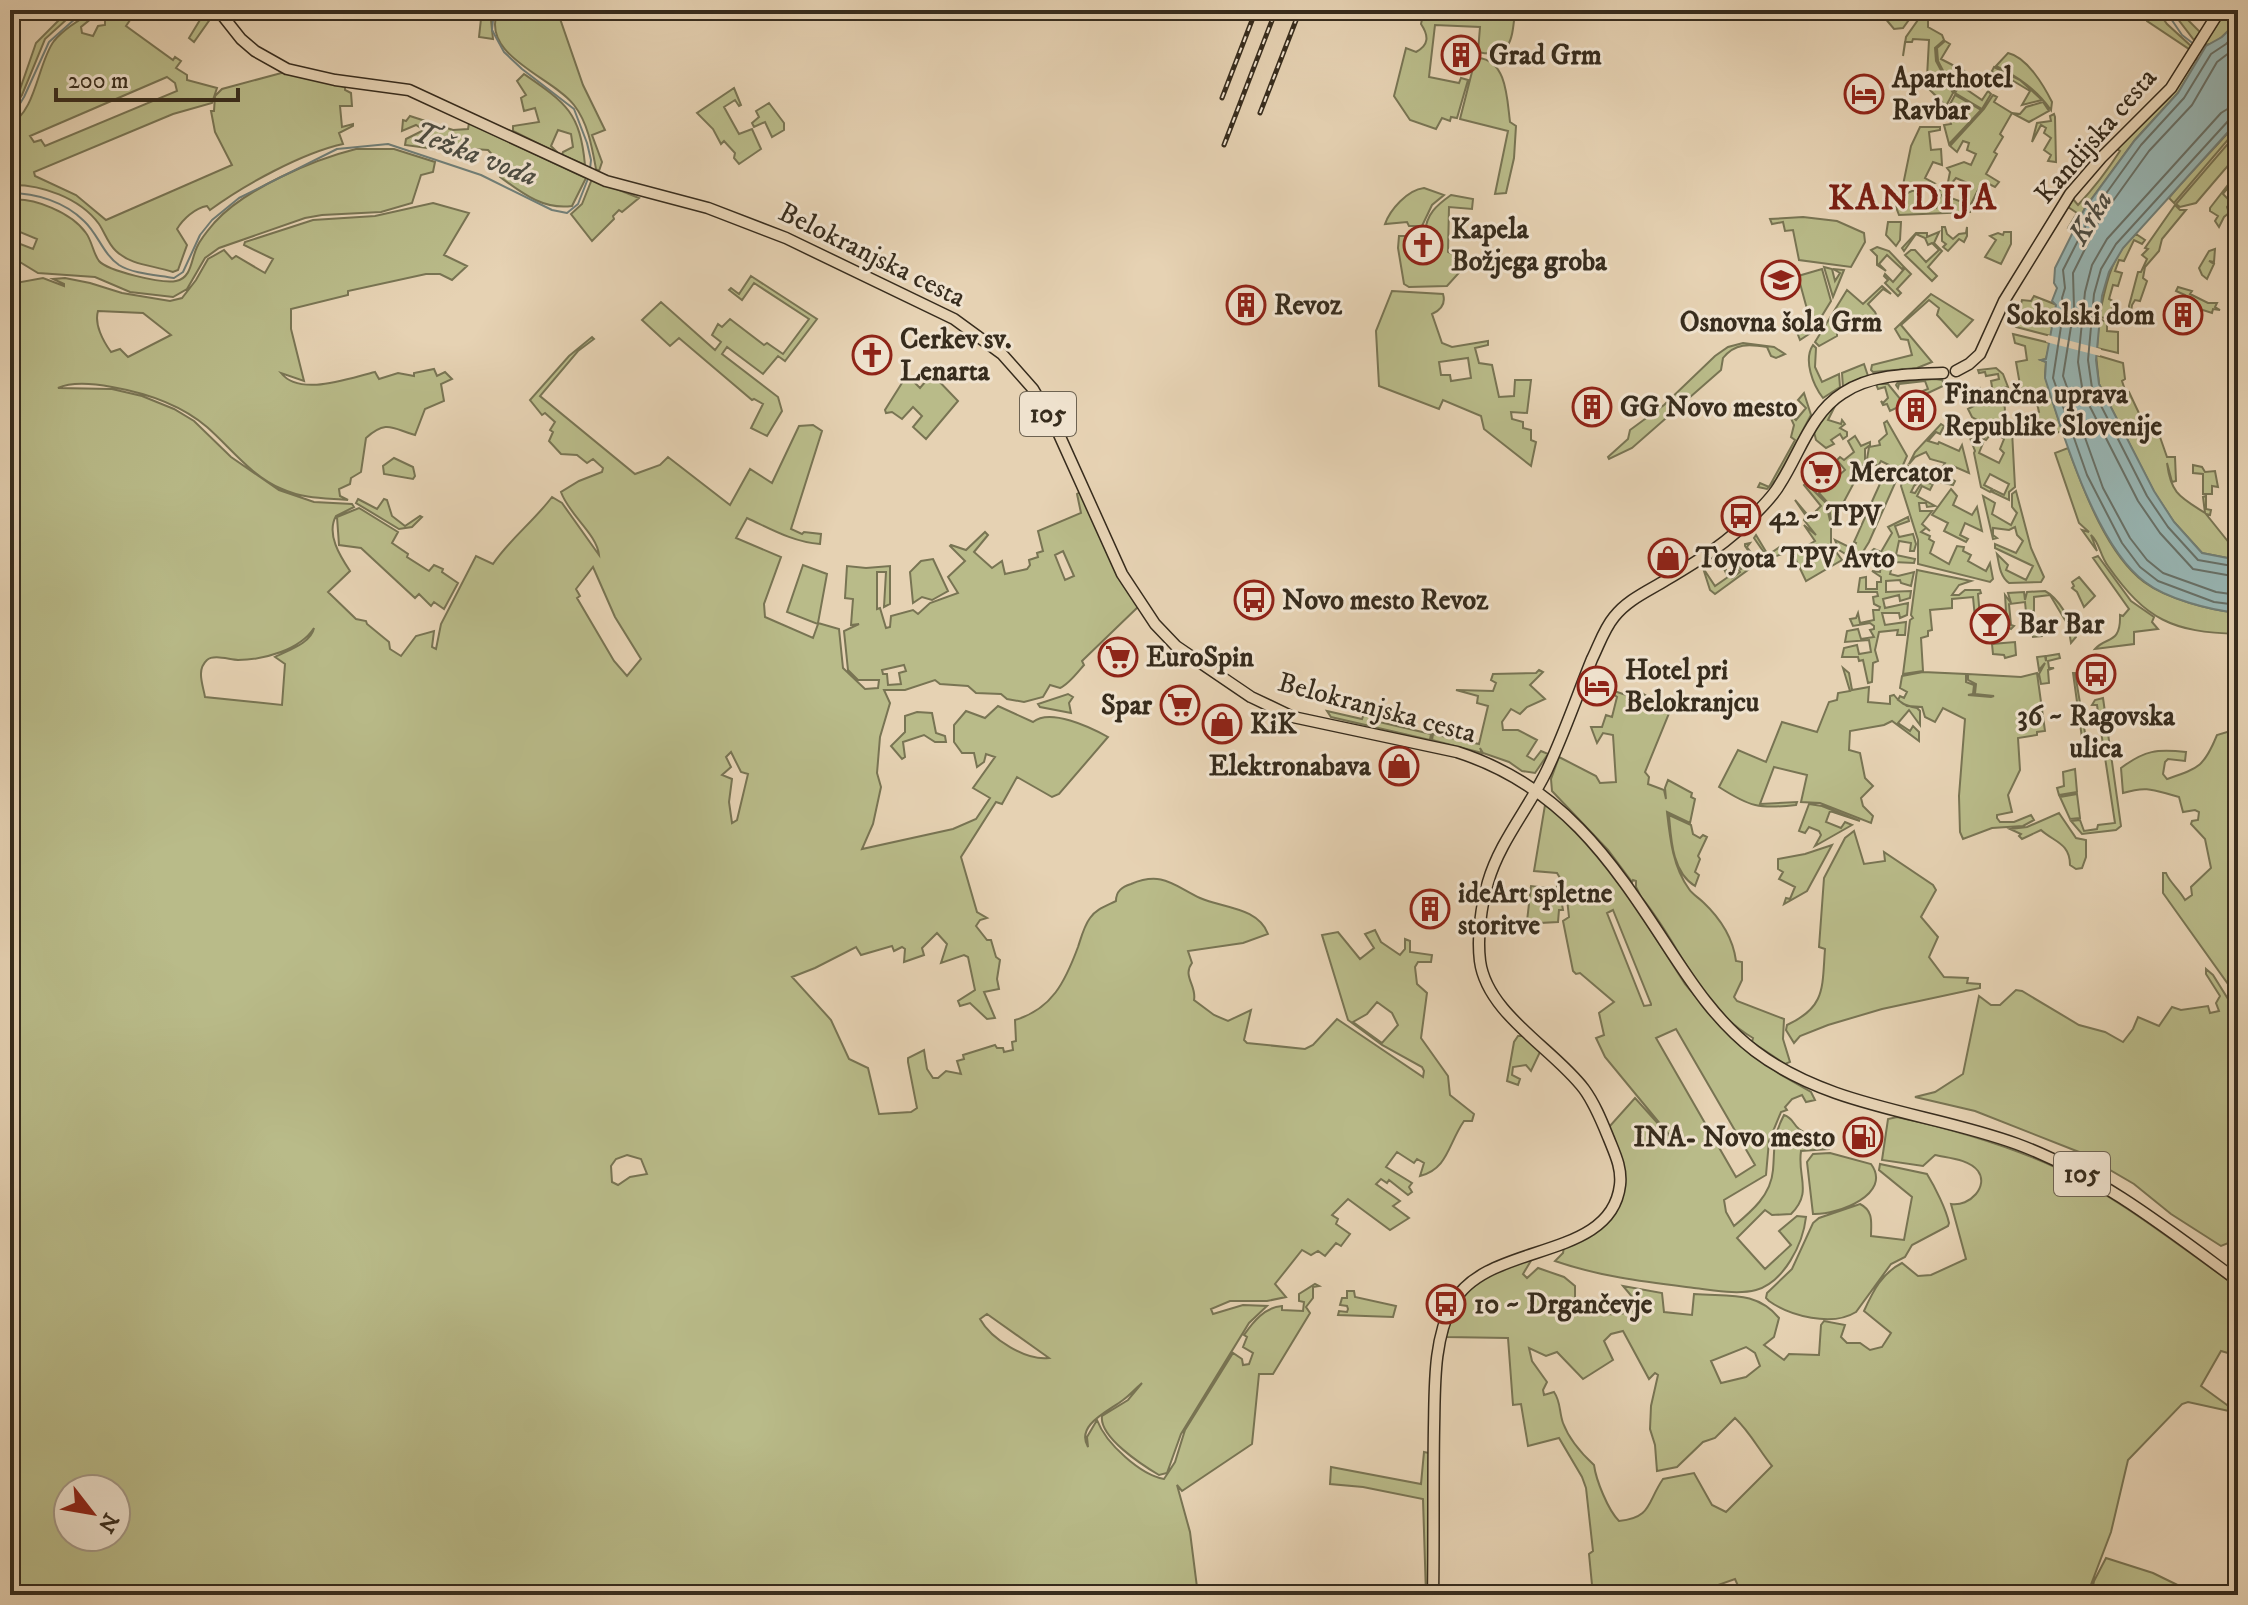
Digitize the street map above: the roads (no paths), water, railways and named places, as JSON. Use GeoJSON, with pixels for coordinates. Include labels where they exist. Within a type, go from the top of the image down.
{"type":"FeatureCollection","features":[{"type":"Feature","properties":{"kind":"main road","name":"Belokranjska cesta"},"geometry":{"type":"LineString","coordinates":[[218,10],[248,45],[287,69],[335,80],[409,90],[606,181],[708,208],[786,238],[924,303],[976,333],[1002,354],[1033,389],[1057,430],[1131,590],[1164,634],[1221,679],[1267,706],[1293,717],[1464,755],[1512,775],[1536,790]]}},
{"type":"Feature","properties":{"kind":"main road","name":"Kandijska cesta"},"geometry":{"type":"LineString","coordinates":[[1536,790],[1555,752],[1600,640],[1614,616],[1631,601],[1715,549],[1745,525],[1778,488],[1813,424],[1835,397],[1871,380],[1943,373],[1947,366],[1952,366],[1956,371],[1980,354],[2004,301],[2070,194],[2110,148],[2171,88],[2220,10]]}},
{"type":"Feature","properties":{"kind":"main road","name":"105"},"geometry":{"type":"LineString","coordinates":[[1536,790],[1571,817],[1616,868],[1694,988],[1716,1015],[1757,1052],[1796,1077],[1831,1091],[1979,1131],[2053,1159],[2111,1191],[2238,1281]]}},
{"type":"Feature","properties":{"kind":"main road"},"geometry":{"type":"LineString","coordinates":[[1433,1595],[1435,1389],[1439,1348],[1451,1306],[1470,1282],[1497,1267],[1596,1229],[1614,1204],[1620,1184],[1616,1156],[1600,1117],[1583,1088],[1500,1004],[1480,965],[1486,887],[1508,835],[1536,790]]}},
{"type":"Feature","properties":{"kind":"water","name":"Krka"},"geometry":{"type":"Polygon","coordinates":[[[2238,21],[2238,121],[2123,248],[2109,272],[2102,296],[2096,360],[2099,384],[2154,491],[2174,522],[2202,553],[2238,560],[2238,613],[2165,594],[2145,582],[2127,565],[2111,543],[2083,488],[2045,378],[2046,362],[2041,360],[2046,359],[2056,305],[2052,301],[2057,288],[2054,283],[2055,268],[2085,208],[2135,140],[2178,93],[2206,46],[2222,37],[2238,21]]]}},
{"type":"Feature","properties":{"kind":"waterway","name":"Težka voda"},"geometry":{"type":"LineString","coordinates":[[10,120],[49,42],[85,10]]}},
{"type":"Feature","properties":{"kind":"waterway","name":"Težka voda"},"geometry":{"type":"LineString","coordinates":[[494,10],[492,30],[504,52],[574,109],[587,143],[590,169]]}},
{"type":"Feature","properties":{"kind":"waterway","name":"Težka voda"},"geometry":{"type":"LineString","coordinates":[[2165,10],[2182,35],[2195,45]]}},
{"type":"Feature","properties":{"kind":"waterway","name":"Težka voda"},"geometry":{"type":"LineString","coordinates":[[10,193],[40,197],[76,214],[119,265],[138,272],[174,278],[183,272],[200,235],[212,220],[239,198],[337,149],[388,144],[481,175],[552,210],[567,213],[578,204],[589,176]]}},
{"type":"Feature","properties":{"kind":"railway"},"geometry":{"type":"LineString","coordinates":[[1222,98],[1256,10]]}},
{"type":"Feature","properties":{"kind":"railway"},"geometry":{"type":"LineString","coordinates":[[1224,145],[1276,10]]}},
{"type":"Feature","properties":{"kind":"railway"},"geometry":{"type":"LineString","coordinates":[[1260,113],[1300,10]]}},
{"type":"Feature","properties":{"kind":"place","name":"Grad Grm"},"geometry":{"type":"Point","coordinates":[1461,55]}},
{"type":"Feature","properties":{"kind":"place","name":"Aparthotel Ravbar"},"geometry":{"type":"Point","coordinates":[1864,94]}},
{"type":"Feature","properties":{"kind":"place","name":"Kapela Božjega groba"},"geometry":{"type":"Point","coordinates":[1423,245]}},
{"type":"Feature","properties":{"kind":"place","name":"Osnovna šola Grm"},"geometry":{"type":"Point","coordinates":[1781,280]}},
{"type":"Feature","properties":{"kind":"place","name":"Revoz"},"geometry":{"type":"Point","coordinates":[1246,305]}},
{"type":"Feature","properties":{"kind":"place","name":"Sokolski dom"},"geometry":{"type":"Point","coordinates":[2183,315]}},
{"type":"Feature","properties":{"kind":"place","name":"Cerkev sv. Lenarta"},"geometry":{"type":"Point","coordinates":[872,355]}},
{"type":"Feature","properties":{"kind":"place","name":"GG Novo mesto"},"geometry":{"type":"Point","coordinates":[1592,407]}},
{"type":"Feature","properties":{"kind":"place","name":"Finančna uprava Republike Slovenije"},"geometry":{"type":"Point","coordinates":[1916,410]}},
{"type":"Feature","properties":{"kind":"place","name":"Mercator"},"geometry":{"type":"Point","coordinates":[1821,472]}},
{"type":"Feature","properties":{"kind":"place","name":"42 ~ TPV"},"geometry":{"type":"Point","coordinates":[1741,516]}},
{"type":"Feature","properties":{"kind":"place","name":"Toyota TPV Avto"},"geometry":{"type":"Point","coordinates":[1668,558]}},
{"type":"Feature","properties":{"kind":"place","name":"Novo mesto Revoz"},"geometry":{"type":"Point","coordinates":[1254,600]}},
{"type":"Feature","properties":{"kind":"place","name":"Bar Bar"},"geometry":{"type":"Point","coordinates":[1990,624]}},
{"type":"Feature","properties":{"kind":"place","name":"EuroSpin"},"geometry":{"type":"Point","coordinates":[1118,657]}},
{"type":"Feature","properties":{"kind":"place","name":"36 ~ Ragovska ulica"},"geometry":{"type":"Point","coordinates":[2096,674]}},
{"type":"Feature","properties":{"kind":"place","name":"Hotel pri Belokranjcu"},"geometry":{"type":"Point","coordinates":[1597,686]}},
{"type":"Feature","properties":{"kind":"place","name":"Spar"},"geometry":{"type":"Point","coordinates":[1180,705]}},
{"type":"Feature","properties":{"kind":"place","name":"KiK"},"geometry":{"type":"Point","coordinates":[1222,724]}},
{"type":"Feature","properties":{"kind":"place","name":"Elektronabava"},"geometry":{"type":"Point","coordinates":[1399,766]}},
{"type":"Feature","properties":{"kind":"place","name":"ideArt spletne storitve"},"geometry":{"type":"Point","coordinates":[1430,909]}},
{"type":"Feature","properties":{"kind":"place","name":"INA- Novo mesto"},"geometry":{"type":"Point","coordinates":[1863,1137]}},
{"type":"Feature","properties":{"kind":"place","name":"10 ~ Drgančevje"},"geometry":{"type":"Point","coordinates":[1446,1304]}},
{"type":"Feature","properties":{"kind":"district","name":"KANDIJA"},"geometry":{"type":"Point","coordinates":[1913,198]}}]}
